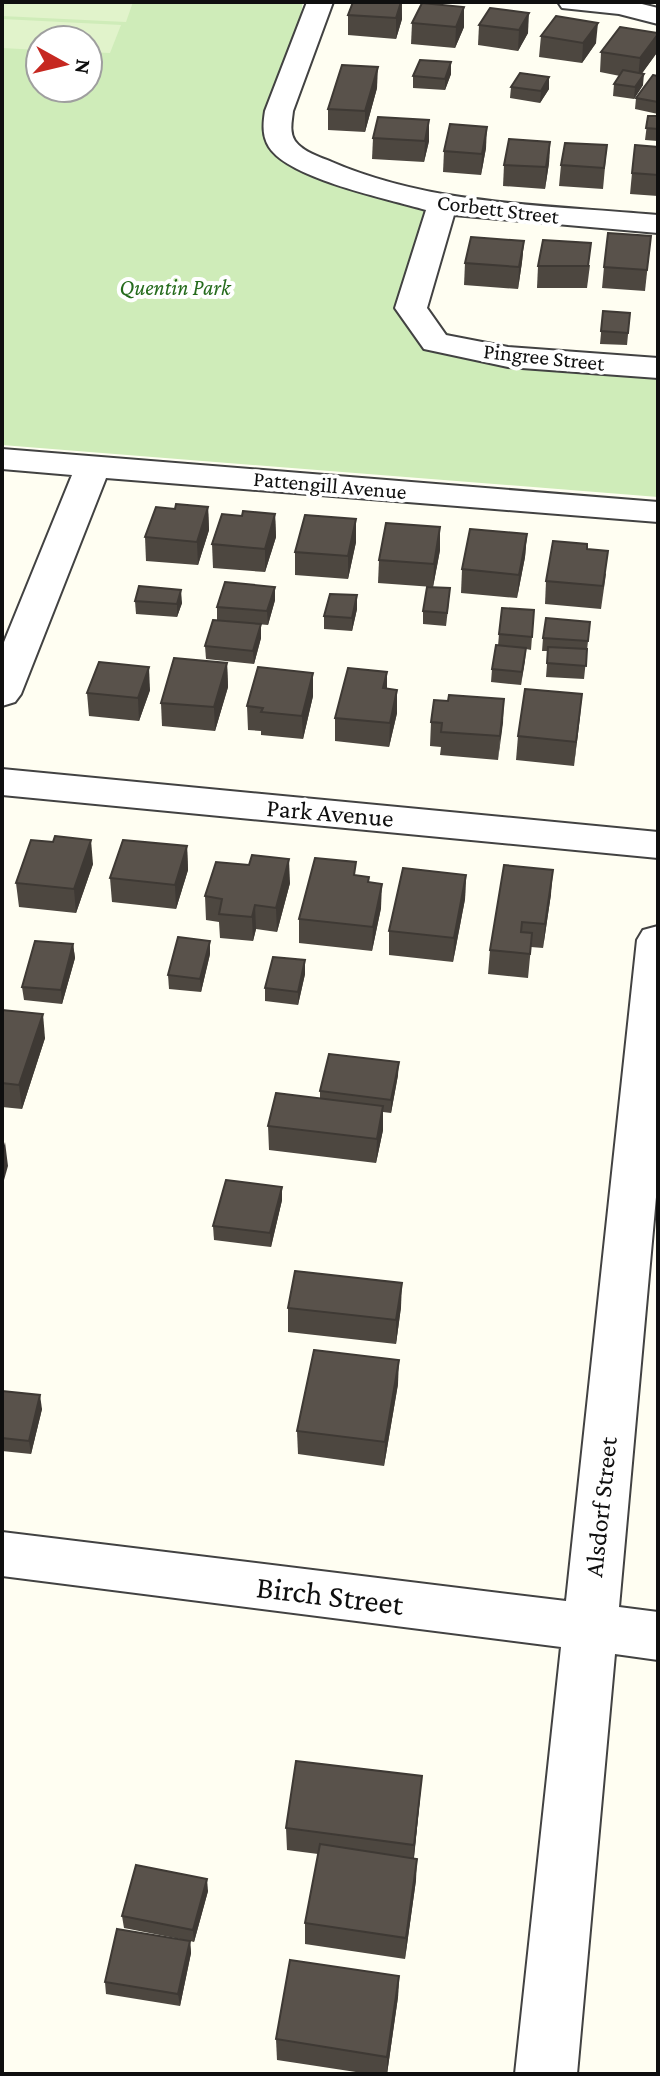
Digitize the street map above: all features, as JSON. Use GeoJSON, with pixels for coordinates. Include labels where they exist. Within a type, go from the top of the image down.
{"type":"FeatureCollection","features":[{"type":"Feature","properties":{"kind":"street","name":"Corbett Street"},"geometry":{"type":"LineString","coordinates":[[320,2],[279,111],[277,130],[282,145],[298,158],[337,175],[442,205],[658,224]]}},
{"type":"Feature","properties":{"kind":"street"},"geometry":{"type":"LineString","coordinates":[[571,2],[658,7]]}},
{"type":"Feature","properties":{"kind":"street"},"geometry":{"type":"LineString","coordinates":[[619,6],[658,16]]}},
{"type":"Feature","properties":{"kind":"street","name":"Pingree Street"},"geometry":{"type":"LineString","coordinates":[[442,205],[411,308],[435,342],[508,357],[658,368]]}},
{"type":"Feature","properties":{"kind":"street","name":"Pattengill Avenue"},"geometry":{"type":"LineString","coordinates":[[2,459],[658,512]]}},
{"type":"Feature","properties":{"kind":"street"},"geometry":{"type":"LineString","coordinates":[[2,694],[93,466]]}},
{"type":"Feature","properties":{"kind":"street","name":"Park Avenue"},"geometry":{"type":"LineString","coordinates":[[2,782],[658,845]]}},
{"type":"Feature","properties":{"kind":"street","name":"Alsdorf Street"},"geometry":{"type":"LineString","coordinates":[[546,2074],[658,940]]}},
{"type":"Feature","properties":{"kind":"street","name":"Birch Street"},"geometry":{"type":"LineString","coordinates":[[2,1554],[658,1636]]}},
{"type":"Feature","properties":{"kind":"green space","name":"Quentin Park"},"geometry":{"type":"Polygon","coordinates":[[[2,2],[303,2],[285,112],[290,159],[445,207],[417,316],[481,351],[658,364],[658,497],[2,445],[2,2]]]}},
{"type":"Feature","properties":{"kind":"green space"},"geometry":{"type":"Polygon","coordinates":[[[2,2],[133,2],[126,22],[2,16],[2,2]]]}},
{"type":"Feature","properties":{"kind":"green space"},"geometry":{"type":"Polygon","coordinates":[[[2,19],[101,24],[24,24],[24,49],[2,48],[2,19]]]}},
{"type":"Feature","properties":{"kind":"green space"},"geometry":{"type":"Polygon","coordinates":[[[104,24],[121,25],[110,53],[104,53],[104,24]]]}},
{"type":"Feature","properties":{"kind":"building"},"geometry":{"type":"Polygon","coordinates":[[[353,2],[401,2],[396,18],[348,15],[353,2]]]}},
{"type":"Feature","properties":{"kind":"building"},"geometry":{"type":"Polygon","coordinates":[[[422,3],[464,7],[456,27],[412,23],[422,3]]]}},
{"type":"Feature","properties":{"kind":"building"},"geometry":{"type":"Polygon","coordinates":[[[490,8],[529,13],[519,30],[479,25],[490,8]]]}},
{"type":"Feature","properties":{"kind":"building"},"geometry":{"type":"Polygon","coordinates":[[[556,16],[598,23],[583,43],[541,36],[556,16]]]}},
{"type":"Feature","properties":{"kind":"building"},"geometry":{"type":"Polygon","coordinates":[[[620,27],[658,34],[640,58],[601,52],[620,27]]]}},
{"type":"Feature","properties":{"kind":"building"},"geometry":{"type":"Polygon","coordinates":[[[420,60],[451,62],[445,79],[413,76],[420,60]]]}},
{"type":"Feature","properties":{"kind":"building"},"geometry":{"type":"Polygon","coordinates":[[[342,65],[378,67],[365,111],[328,109],[342,65]]]}},
{"type":"Feature","properties":{"kind":"building"},"geometry":{"type":"Polygon","coordinates":[[[623,70],[644,74],[635,87],[614,84],[623,70]]]}},
{"type":"Feature","properties":{"kind":"building"},"geometry":{"type":"Polygon","coordinates":[[[520,73],[549,77],[541,91],[511,87],[520,73]]]}},
{"type":"Feature","properties":{"kind":"building"},"geometry":{"type":"Polygon","coordinates":[[[653,75],[658,76],[658,102],[636,98],[653,75]]]}},
{"type":"Feature","properties":{"kind":"building"},"geometry":{"type":"Polygon","coordinates":[[[648,116],[658,116],[658,129],[646,128],[648,116]]]}},
{"type":"Feature","properties":{"kind":"building"},"geometry":{"type":"Polygon","coordinates":[[[378,117],[429,120],[425,141],[373,138],[378,117]]]}},
{"type":"Feature","properties":{"kind":"building"},"geometry":{"type":"Polygon","coordinates":[[[450,124],[487,127],[482,154],[444,151],[450,124]]]}},
{"type":"Feature","properties":{"kind":"building"},"geometry":{"type":"Polygon","coordinates":[[[509,139],[550,142],[546,167],[504,165],[509,139]]]}},
{"type":"Feature","properties":{"kind":"building"},"geometry":{"type":"Polygon","coordinates":[[[565,143],[607,145],[604,168],[561,165],[565,143]]]}},
{"type":"Feature","properties":{"kind":"building"},"geometry":{"type":"Polygon","coordinates":[[[635,145],[658,147],[658,175],[632,173],[635,145]]]}},
{"type":"Feature","properties":{"kind":"building"},"geometry":{"type":"Polygon","coordinates":[[[608,233],[651,236],[647,270],[604,267],[608,233]]]}},
{"type":"Feature","properties":{"kind":"building"},"geometry":{"type":"Polygon","coordinates":[[[471,237],[524,241],[519,267],[465,263],[471,237]]]}},
{"type":"Feature","properties":{"kind":"building"},"geometry":{"type":"Polygon","coordinates":[[[543,240],[591,243],[588,266],[538,266],[543,240]]]}},
{"type":"Feature","properties":{"kind":"building"},"geometry":{"type":"Polygon","coordinates":[[[603,311],[630,313],[628,333],[601,331],[603,311]]]}},
{"type":"Feature","properties":{"kind":"building"},"geometry":{"type":"Polygon","coordinates":[[[176,504],[208,507],[197,542],[145,537],[156,507],[175,509],[176,504]]]}},
{"type":"Feature","properties":{"kind":"building"},"geometry":{"type":"Polygon","coordinates":[[[243,511],[275,514],[265,549],[212,544],[222,514],[242,516],[243,511]]]}},
{"type":"Feature","properties":{"kind":"building"},"geometry":{"type":"Polygon","coordinates":[[[305,515],[356,519],[348,556],[295,552],[305,515]]]}},
{"type":"Feature","properties":{"kind":"building"},"geometry":{"type":"Polygon","coordinates":[[[386,523],[440,527],[434,564],[379,560],[386,523]]]}},
{"type":"Feature","properties":{"kind":"building"},"geometry":{"type":"Polygon","coordinates":[[[470,529],[527,534],[519,575],[462,569],[470,529]]]}},
{"type":"Feature","properties":{"kind":"building"},"geometry":{"type":"Polygon","coordinates":[[[553,541],[587,544],[587,549],[608,551],[603,586],[546,581],[553,541]]]}},
{"type":"Feature","properties":{"kind":"building"},"geometry":{"type":"Polygon","coordinates":[[[225,582],[275,587],[267,611],[217,607],[225,582]]]}},
{"type":"Feature","properties":{"kind":"building"},"geometry":{"type":"Polygon","coordinates":[[[139,586],[181,590],[177,604],[135,601],[139,586]]]}},
{"type":"Feature","properties":{"kind":"building"},"geometry":{"type":"Polygon","coordinates":[[[427,587],[450,588],[447,613],[423,611],[427,587]]]}},
{"type":"Feature","properties":{"kind":"building"},"geometry":{"type":"Polygon","coordinates":[[[330,594],[357,595],[352,618],[324,616],[330,594]]]}},
{"type":"Feature","properties":{"kind":"building"},"geometry":{"type":"Polygon","coordinates":[[[502,608],[534,610],[532,637],[499,634],[502,608]]]}},
{"type":"Feature","properties":{"kind":"building"},"geometry":{"type":"Polygon","coordinates":[[[546,618],[590,622],[588,641],[543,638],[546,618]]]}},
{"type":"Feature","properties":{"kind":"building"},"geometry":{"type":"Polygon","coordinates":[[[213,620],[261,624],[253,651],[205,646],[213,620]]]}},
{"type":"Feature","properties":{"kind":"building"},"geometry":{"type":"Polygon","coordinates":[[[496,645],[526,648],[522,672],[492,669],[496,645]]]}},
{"type":"Feature","properties":{"kind":"building"},"geometry":{"type":"Polygon","coordinates":[[[548,647],[587,649],[586,666],[547,663],[548,647]]]}},
{"type":"Feature","properties":{"kind":"building"},"geometry":{"type":"Polygon","coordinates":[[[174,658],[227,663],[214,707],[161,703],[174,658]]]}},
{"type":"Feature","properties":{"kind":"building"},"geometry":{"type":"Polygon","coordinates":[[[99,662],[149,667],[138,698],[87,693],[99,662]]]}},
{"type":"Feature","properties":{"kind":"building"},"geometry":{"type":"Polygon","coordinates":[[[258,667],[313,673],[302,716],[261,712],[263,708],[247,706],[258,667]]]}},
{"type":"Feature","properties":{"kind":"building"},"geometry":{"type":"Polygon","coordinates":[[[348,668],[387,672],[383,688],[397,690],[390,723],[335,718],[348,668]]]}},
{"type":"Feature","properties":{"kind":"building"},"geometry":{"type":"Polygon","coordinates":[[[525,689],[582,694],[576,742],[518,736],[525,689]]]}},
{"type":"Feature","properties":{"kind":"building"},"geometry":{"type":"Polygon","coordinates":[[[449,695],[504,699],[500,736],[441,732],[442,723],[431,722],[434,700],[448,701],[449,695]]]}},
{"type":"Feature","properties":{"kind":"building"},"geometry":{"type":"Polygon","coordinates":[[[55,836],[91,840],[74,889],[16,883],[31,840],[53,842],[55,836]]]}},
{"type":"Feature","properties":{"kind":"building"},"geometry":{"type":"Polygon","coordinates":[[[123,840],[187,846],[175,885],[110,878],[123,840]]]}},
{"type":"Feature","properties":{"kind":"building"},"geometry":{"type":"Polygon","coordinates":[[[252,855],[289,859],[276,908],[255,905],[252,917],[219,914],[222,899],[205,896],[216,862],[249,865],[252,855]]]}},
{"type":"Feature","properties":{"kind":"building"},"geometry":{"type":"Polygon","coordinates":[[[315,858],[356,862],[354,875],[369,877],[368,882],[382,884],[373,927],[299,919],[315,858]]]}},
{"type":"Feature","properties":{"kind":"building"},"geometry":{"type":"Polygon","coordinates":[[[504,865],[553,870],[545,924],[522,922],[521,932],[532,933],[530,954],[490,950],[504,865]]]}},
{"type":"Feature","properties":{"kind":"building"},"geometry":{"type":"Polygon","coordinates":[[[403,868],[466,875],[454,938],[389,931],[403,868]]]}},
{"type":"Feature","properties":{"kind":"building"},"geometry":{"type":"Polygon","coordinates":[[[178,937],[210,941],[200,979],[168,975],[178,937]]]}},
{"type":"Feature","properties":{"kind":"building"},"geometry":{"type":"Polygon","coordinates":[[[35,941],[73,944],[61,990],[22,987],[35,941]]]}},
{"type":"Feature","properties":{"kind":"building"},"geometry":{"type":"Polygon","coordinates":[[[273,957],[305,960],[298,992],[265,988],[273,957]]]}},
{"type":"Feature","properties":{"kind":"building"},"geometry":{"type":"Polygon","coordinates":[[[2,1010],[43,1014],[19,1085],[2,1083],[2,1010]]]}},
{"type":"Feature","properties":{"kind":"building"},"geometry":{"type":"Polygon","coordinates":[[[329,1054],[399,1062],[391,1100],[320,1091],[329,1054]]]}},
{"type":"Feature","properties":{"kind":"building"},"geometry":{"type":"Polygon","coordinates":[[[276,1093],[383,1106],[377,1139],[268,1126],[276,1093]]]}},
{"type":"Feature","properties":{"kind":"building"},"geometry":{"type":"Polygon","coordinates":[[[226,1180],[282,1187],[270,1233],[213,1226],[226,1180]]]}},
{"type":"Feature","properties":{"kind":"building"},"geometry":{"type":"Polygon","coordinates":[[[295,1271],[402,1283],[396,1320],[288,1308],[295,1271]]]}},
{"type":"Feature","properties":{"kind":"building"},"geometry":{"type":"Polygon","coordinates":[[[314,1350],[399,1360],[385,1442],[297,1431],[314,1350]]]}},
{"type":"Feature","properties":{"kind":"building"},"geometry":{"type":"Polygon","coordinates":[[[2,1391],[40,1395],[29,1441],[2,1438],[2,1391]]]}},
{"type":"Feature","properties":{"kind":"building"},"geometry":{"type":"Polygon","coordinates":[[[296,1761],[422,1776],[414,1845],[286,1828],[296,1761]]]}},
{"type":"Feature","properties":{"kind":"building"},"geometry":{"type":"Polygon","coordinates":[[[320,1844],[417,1859],[406,1938],[305,1923],[320,1844]]]}},
{"type":"Feature","properties":{"kind":"building"},"geometry":{"type":"Polygon","coordinates":[[[136,1865],[207,1879],[193,1930],[122,1916],[136,1865]]]}},
{"type":"Feature","properties":{"kind":"building"},"geometry":{"type":"Polygon","coordinates":[[[117,1929],[190,1941],[178,1994],[105,1982],[117,1929]]]}},
{"type":"Feature","properties":{"kind":"building"},"geometry":{"type":"Polygon","coordinates":[[[290,1960],[399,1976],[387,2057],[276,2039],[290,1960]]]}}]}
